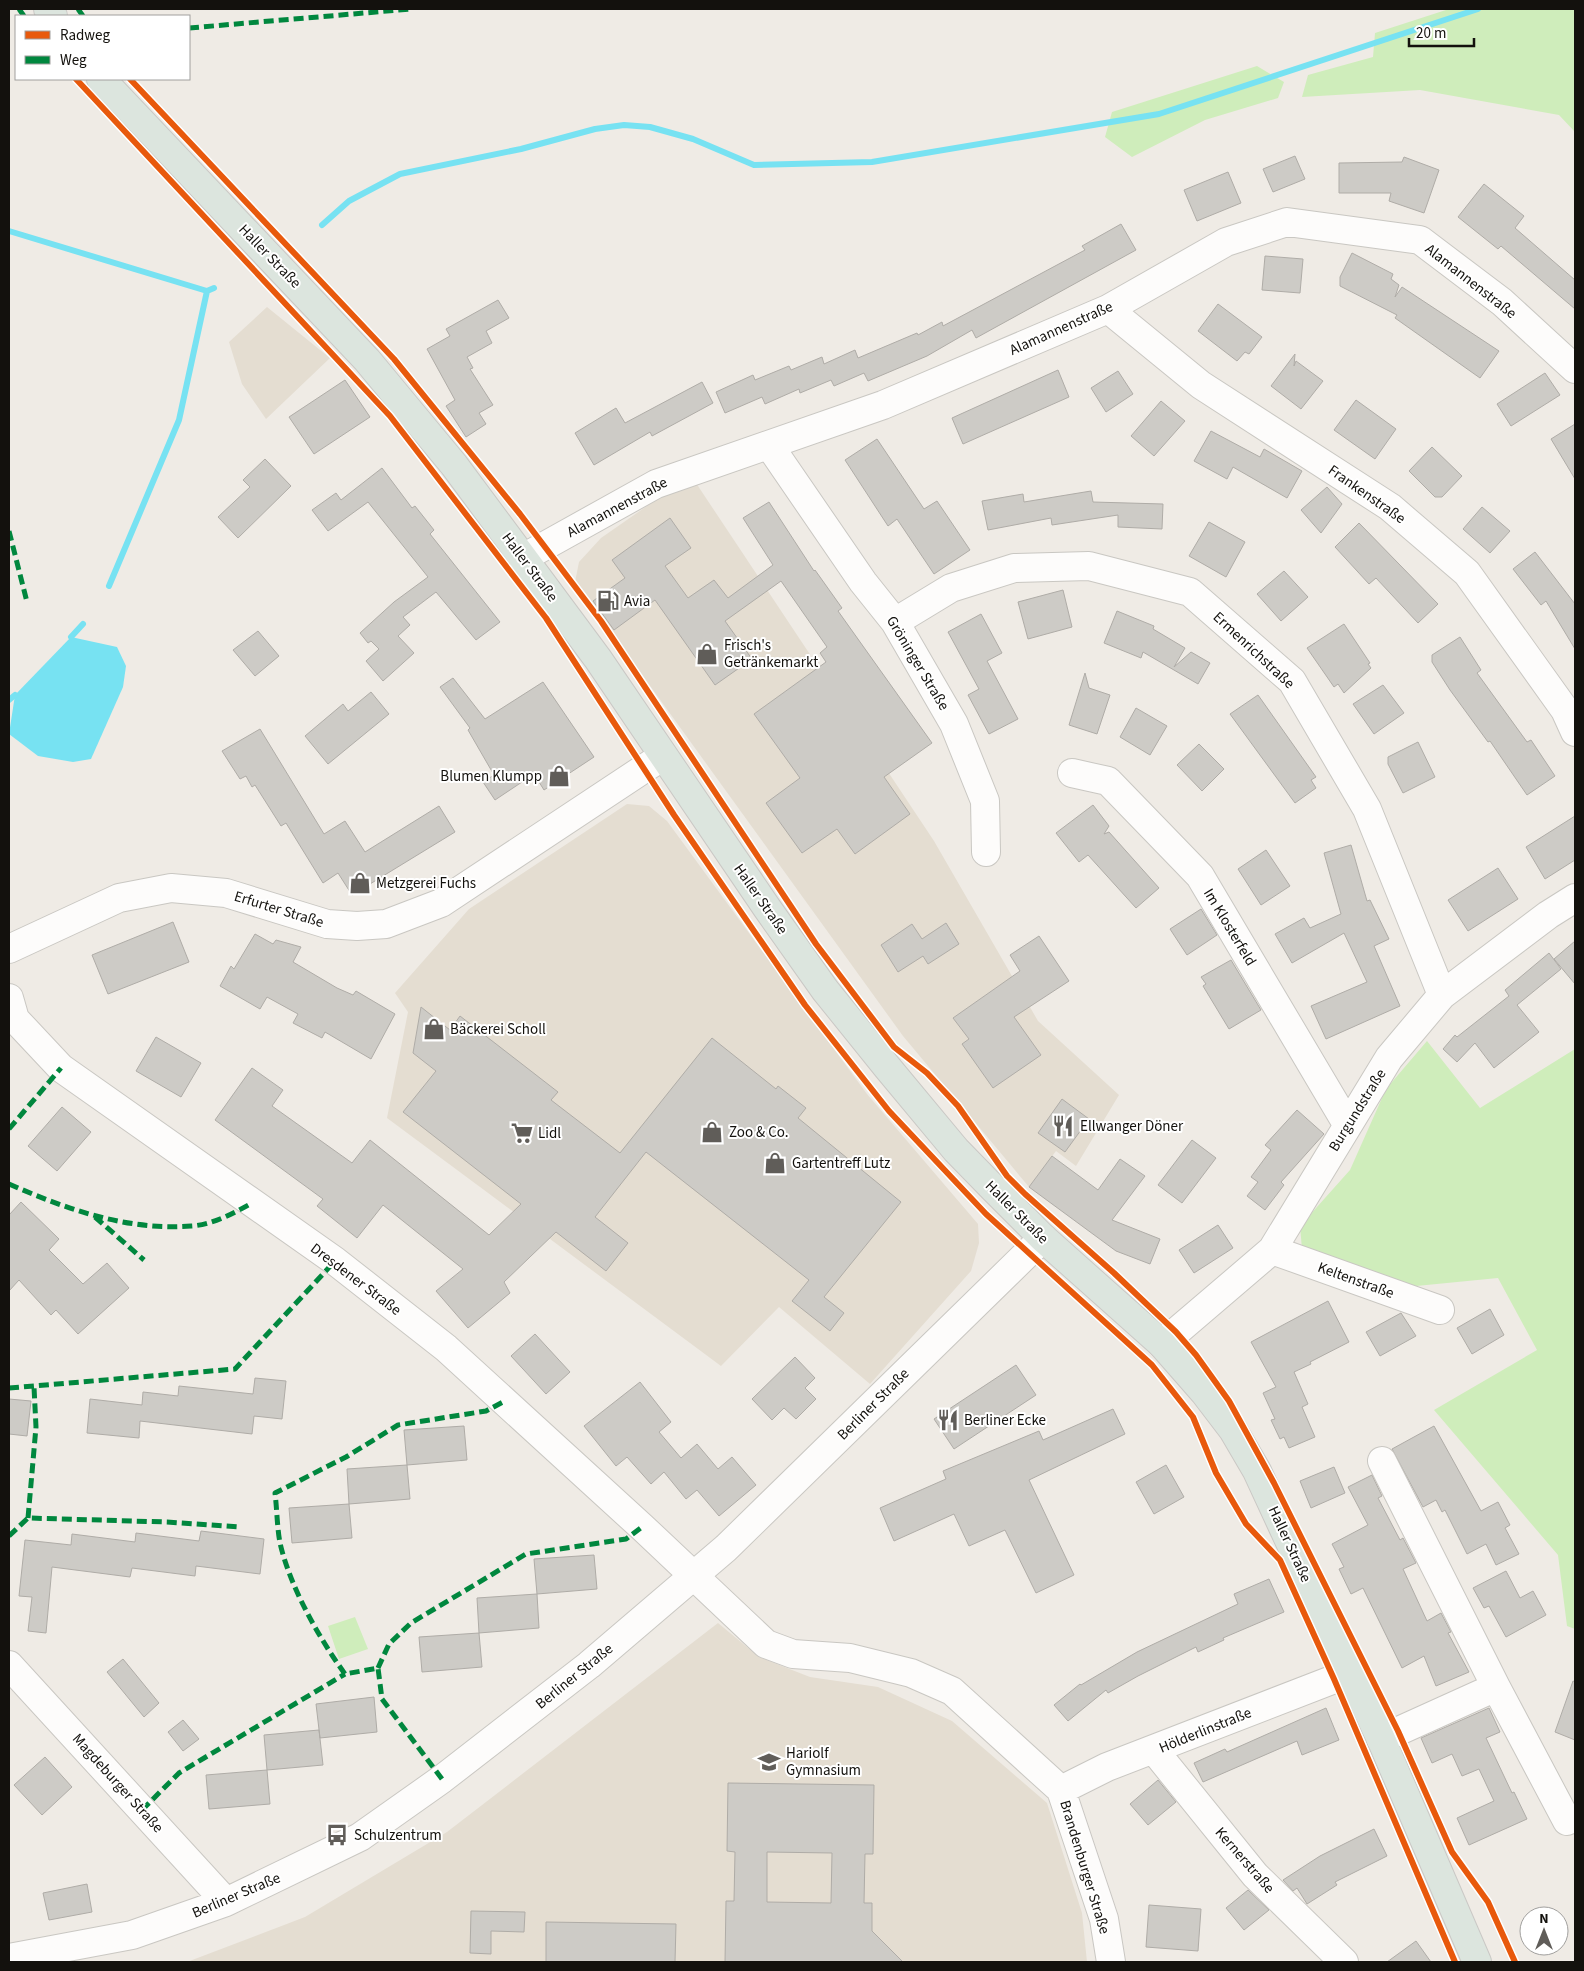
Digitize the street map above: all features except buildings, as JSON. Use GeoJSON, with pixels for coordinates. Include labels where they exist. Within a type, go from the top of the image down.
{"type":"FeatureCollection","features":[{"type":"Feature","properties":{"kind":"main road","name":"Haller Straße"},"geometry":{"type":"LineString","coordinates":[[102,80],[367,360],[454,465],[598,659],[662,756],[825,990],[956,1150],[1043,1238],[1162,1344],[1204,1392],[1233,1430],[1257,1471],[1382,1739],[1477,1962]]}},
{"type":"Feature","properties":{"kind":"street","name":"Alamannenstraße"},"geometry":{"type":"LineString","coordinates":[[523,558],[656,484],[883,405],[1108,308],[1226,242],[1288,222],[1420,240],[1502,302],[1575,369]]}},
{"type":"Feature","properties":{"kind":"street","name":"Frankenstraße"},"geometry":{"type":"LineString","coordinates":[[1108,308],[1201,385],[1390,507],[1467,573],[1565,710],[1575,732]]}},
{"type":"Feature","properties":{"kind":"street","name":"Gröninger Straße"},"geometry":{"type":"LineString","coordinates":[[769,445],[863,582],[895,622],[958,733],[985,801],[986,852]]}},
{"type":"Feature","properties":{"kind":"street","name":"Ermenrichstraße"},"geometry":{"type":"LineString","coordinates":[[895,622],[950,588],[1014,568],[1089,566],[1190,592],[1292,681],[1367,809],[1442,995]]}},
{"type":"Feature","properties":{"kind":"street","name":"Erfurter Straße"},"geometry":{"type":"LineString","coordinates":[[9,949],[119,898],[171,888],[226,893],[327,924],[356,926],[386,924],[441,903],[662,756]]}},
{"type":"Feature","properties":{"kind":"street","name":"Im Klosterfeld"},"geometry":{"type":"LineString","coordinates":[[1072,773],[1108,781],[1200,876],[1347,1124]]}},
{"type":"Feature","properties":{"kind":"street","name":"Burgundstraße"},"geometry":{"type":"LineString","coordinates":[[1162,1344],[1272,1250],[1347,1124],[1389,1058],[1442,995],[1548,915],[1575,898]]}},
{"type":"Feature","properties":{"kind":"street","name":"Dresdener Straße"},"geometry":{"type":"LineString","coordinates":[[9,998],[15,1019],[61,1068],[335,1261],[446,1348],[694,1576]]}},
{"type":"Feature","properties":{"kind":"street","name":"Berliner Straße"},"geometry":{"type":"LineString","coordinates":[[9,1958],[132,1934],[226,1902],[360,1836],[391,1815],[442,1779],[589,1665],[726,1548],[1043,1238]]}},
{"type":"Feature","properties":{"kind":"street","name":"Keltenstraße"},"geometry":{"type":"LineString","coordinates":[[1272,1250],[1440,1310]]}},
{"type":"Feature","properties":{"kind":"street"},"geometry":{"type":"LineString","coordinates":[[1382,1461],[1496,1687],[1567,1821]]}},
{"type":"Feature","properties":{"kind":"street","name":"Brandenburger Straße"},"geometry":{"type":"LineString","coordinates":[[694,1576],[766,1644],[793,1654],[850,1658],[902,1671],[952,1691],[1061,1790],[1104,1918],[1111,1962]]}},
{"type":"Feature","properties":{"kind":"street","name":"Magdeburger Straße"},"geometry":{"type":"LineString","coordinates":[[9,1665],[226,1902]]}},
{"type":"Feature","properties":{"kind":"street","name":"Hölderlinstraße"},"geometry":{"type":"LineString","coordinates":[[1061,1790],[1107,1767],[1350,1673]]}},
{"type":"Feature","properties":{"kind":"street"},"geometry":{"type":"LineString","coordinates":[[1382,1739],[1496,1687]]}},
{"type":"Feature","properties":{"kind":"street","name":"Kernerstraße"},"geometry":{"type":"LineString","coordinates":[[1154,1750],[1255,1875],[1344,1962]]}},
{"type":"Feature","properties":{"kind":"shaded area"},"geometry":{"type":"Polygon","coordinates":[[[267,307],[330,358],[266,419],[242,384],[229,342],[267,307]]]}},
{"type":"Feature","properties":{"kind":"shaded area"},"geometry":{"type":"Polygon","coordinates":[[[696,483],[934,841],[1038,1021],[1119,1095],[1076,1166],[1056,1151],[1029,1187],[903,1036],[575,582],[579,562],[601,538],[657,499],[696,483]]]}},
{"type":"Feature","properties":{"kind":"shaded area"},"geometry":{"type":"Polygon","coordinates":[[[627,804],[649,806],[667,821],[867,1094],[978,1224],[979,1243],[971,1271],[870,1384],[779,1307],[721,1366],[387,1118],[408,1012],[395,993],[469,909],[627,804]]]}},
{"type":"Feature","properties":{"kind":"shaded area","name":"Hariolf Gymnasium"},"geometry":{"type":"Polygon","coordinates":[[[718,1623],[759,1657],[810,1677],[878,1687],[952,1721],[1047,1803],[1082,1913],[1087,1962],[187,1962],[305,1917],[447,1832],[718,1623]]]}},
{"type":"Feature","properties":{"kind":"green space"},"geometry":{"type":"Polygon","coordinates":[[[1449,9],[1575,9],[1575,132],[1559,115],[1420,90],[1302,97],[1308,75],[1373,57],[1375,33],[1449,9]]]}},
{"type":"Feature","properties":{"kind":"green space"},"geometry":{"type":"Polygon","coordinates":[[[1257,66],[1284,82],[1278,98],[1205,120],[1132,157],[1105,137],[1112,112],[1257,66]]]}},
{"type":"Feature","properties":{"kind":"green space"},"geometry":{"type":"Polygon","coordinates":[[[1427,1041],[1480,1108],[1575,1049],[1575,1629],[1567,1626],[1558,1555],[1434,1410],[1537,1350],[1498,1278],[1406,1287],[1302,1249],[1300,1226],[1350,1170],[1386,1089],[1427,1041]]]}},
{"type":"Feature","properties":{"kind":"green space"},"geometry":{"type":"Polygon","coordinates":[[[355,1617],[368,1649],[339,1659],[328,1626],[355,1617]]]}},
{"type":"Feature","properties":{"kind":"water"},"geometry":{"type":"Polygon","coordinates":[[[71,637],[117,647],[126,666],[123,687],[91,759],[73,762],[38,756],[9,734],[15,695],[71,637]]]}},
{"type":"Feature","properties":{"kind":"waterway"},"geometry":{"type":"LineString","coordinates":[[322,225],[349,201],[400,174],[521,149],[595,129],[624,125],[650,127],[693,139],[754,165],[872,162],[1159,114],[1478,9]]}},
{"type":"Feature","properties":{"kind":"waterway"},"geometry":{"type":"LineString","coordinates":[[9,231],[207,291],[214,288]]}},
{"type":"Feature","properties":{"kind":"waterway"},"geometry":{"type":"LineString","coordinates":[[109,586],[179,420],[207,291]]}},
{"type":"Feature","properties":{"kind":"waterway"},"geometry":{"type":"LineString","coordinates":[[71,637],[83,624]]}},
{"type":"Feature","properties":{"kind":"waterway"},"geometry":{"type":"LineString","coordinates":[[9,700],[15,695]]}},
{"type":"Feature","properties":{"kind":"marked path"},"geometry":{"type":"LineString","coordinates":[[19,9],[23,15]]}},
{"type":"Feature","properties":{"kind":"marked path"},"geometry":{"type":"LineString","coordinates":[[78,9],[82,15]]}},
{"type":"Feature","properties":{"kind":"marked path"},"geometry":{"type":"LineString","coordinates":[[190,28],[411,9]]}},
{"type":"Feature","properties":{"kind":"marked path"},"geometry":{"type":"LineString","coordinates":[[9,531],[27,602]]}},
{"type":"Feature","properties":{"kind":"marked path"},"geometry":{"type":"LineString","coordinates":[[9,1129],[61,1068]]}},
{"type":"Feature","properties":{"kind":"marked path"},"geometry":{"type":"LineString","coordinates":[[9,1184],[52,1202],[97,1216],[120,1222],[167,1227],[207,1223],[223,1218],[252,1203]]}},
{"type":"Feature","properties":{"kind":"marked path"},"geometry":{"type":"LineString","coordinates":[[95,1217],[144,1260]]}},
{"type":"Feature","properties":{"kind":"marked path"},"geometry":{"type":"LineString","coordinates":[[9,1388],[235,1369],[335,1261]]}},
{"type":"Feature","properties":{"kind":"marked path"},"geometry":{"type":"LineString","coordinates":[[28,1518],[36,1427],[34,1387]]}},
{"type":"Feature","properties":{"kind":"marked path"},"geometry":{"type":"LineString","coordinates":[[442,1779],[382,1699],[378,1668],[345,1674],[325,1645],[306,1612],[285,1560],[279,1537],[275,1493],[346,1457],[398,1425],[486,1411],[505,1401]]}},
{"type":"Feature","properties":{"kind":"marked path"},"geometry":{"type":"LineString","coordinates":[[9,1536],[28,1518],[167,1522],[240,1527]]}},
{"type":"Feature","properties":{"kind":"marked path"},"geometry":{"type":"LineString","coordinates":[[378,1668],[389,1644],[411,1623],[526,1554],[626,1539],[642,1527]]}},
{"type":"Feature","properties":{"kind":"marked path"},"geometry":{"type":"LineString","coordinates":[[142,1810],[179,1773],[345,1674]]}},
{"type":"Feature","properties":{"kind":"cycle path"},"geometry":{"type":"LineString","coordinates":[[77,80],[390,416],[546,618],[674,815],[805,1005],[889,1111],[986,1214],[1152,1365],[1193,1417],[1216,1473],[1246,1524],[1280,1560],[1334,1679],[1455,1962]]}},
{"type":"Feature","properties":{"kind":"cycle path"},"geometry":{"type":"LineString","coordinates":[[131,80],[394,359],[520,514],[601,621],[816,944],[894,1047],[927,1073],[958,1106],[1007,1176],[1114,1273],[1176,1332],[1196,1355],[1229,1401],[1274,1483],[1398,1731],[1452,1852],[1488,1902],[1515,1962]]}},
{"type":"Feature","properties":{"kind":"place","name":"Avia"},"geometry":{"type":"Point","coordinates":[608,601]}},
{"type":"Feature","properties":{"kind":"place","name":"Frisch's Getränkemarkt"},"geometry":{"type":"Point","coordinates":[707,654]}},
{"type":"Feature","properties":{"kind":"place","name":"Blumen Klumpp"},"geometry":{"type":"Point","coordinates":[559,776]}},
{"type":"Feature","properties":{"kind":"place","name":"Metzgerei Fuchs"},"geometry":{"type":"Point","coordinates":[360,883]}},
{"type":"Feature","properties":{"kind":"place","name":"Bäckerei Scholl"},"geometry":{"type":"Point","coordinates":[434,1029]}},
{"type":"Feature","properties":{"kind":"place","name":"Ellwanger Döner"},"geometry":{"type":"Point","coordinates":[1063,1126]}},
{"type":"Feature","properties":{"kind":"place","name":"Zoo & Co."},"geometry":{"type":"Point","coordinates":[712,1132]}},
{"type":"Feature","properties":{"kind":"place","name":"Lidl"},"geometry":{"type":"Point","coordinates":[522,1133]}},
{"type":"Feature","properties":{"kind":"place","name":"Gartentreff Lutz"},"geometry":{"type":"Point","coordinates":[775,1163]}},
{"type":"Feature","properties":{"kind":"place","name":"Berliner Ecke"},"geometry":{"type":"Point","coordinates":[948,1420]}},
{"type":"Feature","properties":{"kind":"place","name":"Hariolf Gymnasium"},"geometry":{"type":"Point","coordinates":[769,1762]}},
{"type":"Feature","properties":{"kind":"place","name":"Schulzentrum"},"geometry":{"type":"Point","coordinates":[337,1835]}}]}
